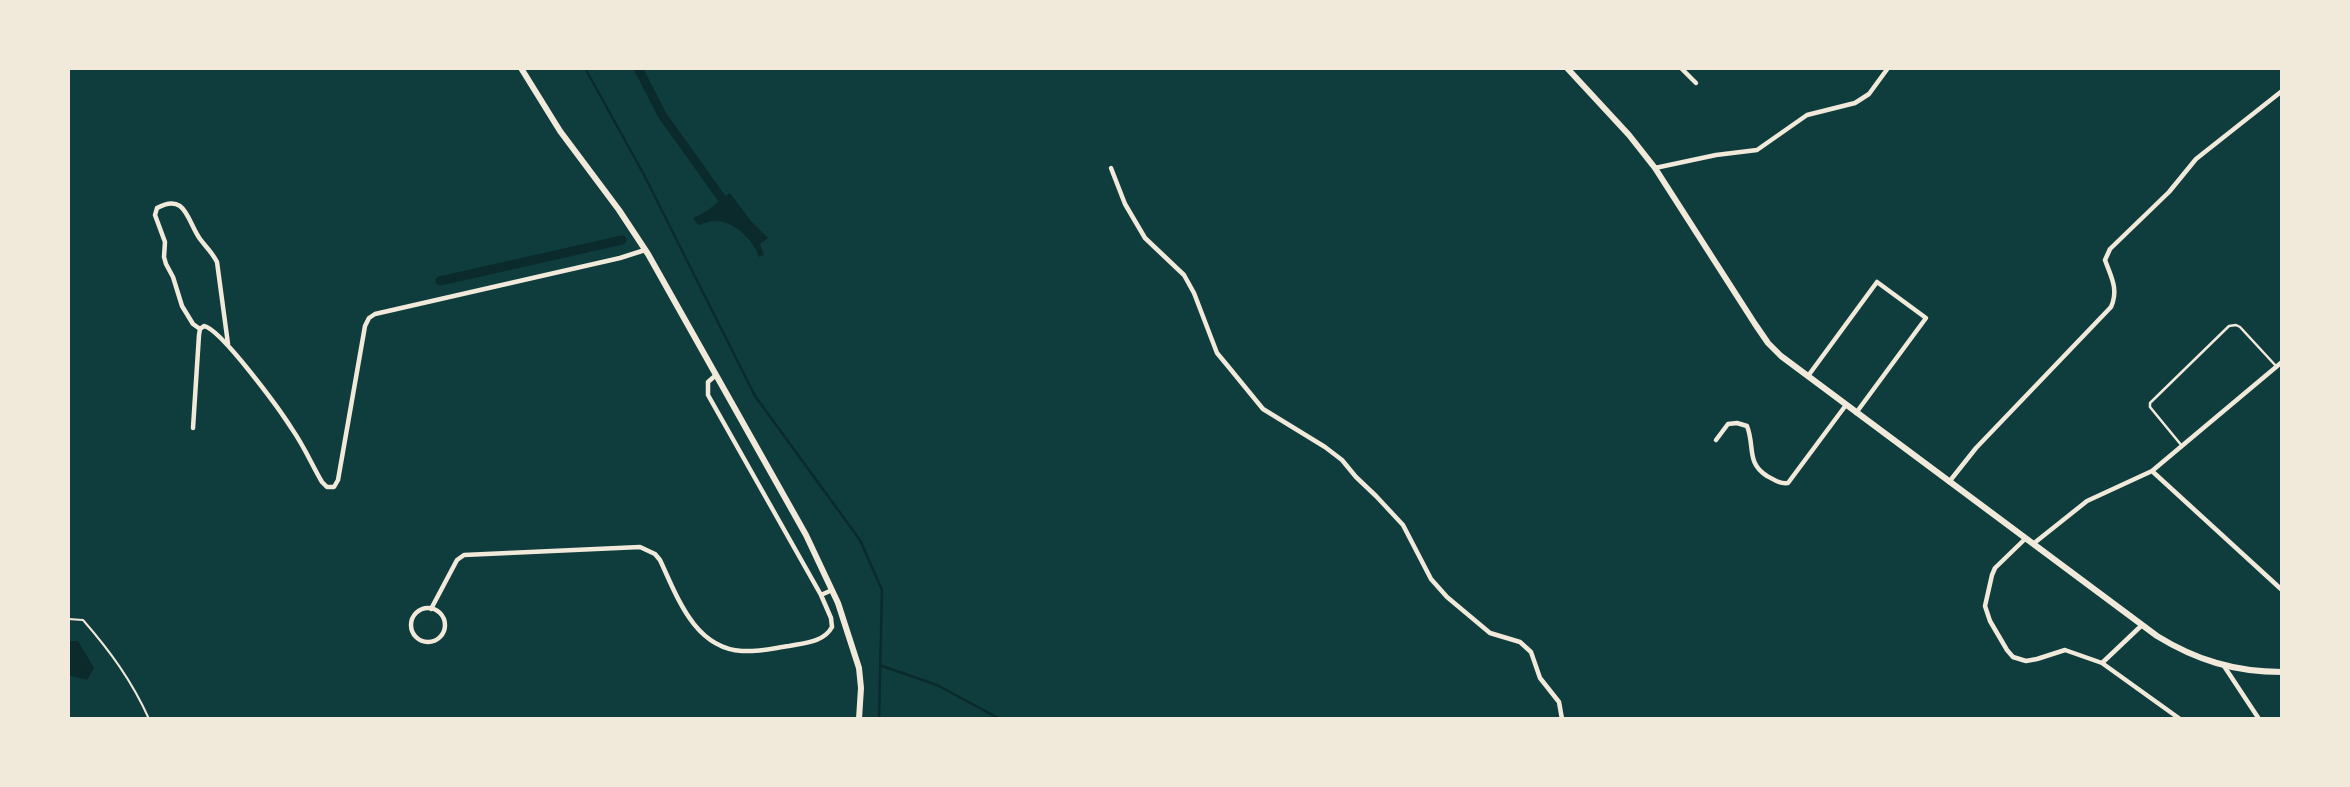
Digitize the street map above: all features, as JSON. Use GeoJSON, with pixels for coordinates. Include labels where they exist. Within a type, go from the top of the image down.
{"type":"FeatureCollection","features":[{"type":"Feature","properties":{"kind":"main road"},"geometry":{"type":"LineString","coordinates":[[521,68],[560,131],[645,250],[806,535],[832,590],[859,668],[859,719]]}},
{"type":"Feature","properties":{"kind":"main road"},"geometry":{"type":"LineString","coordinates":[[1567,68],[1655,167],[1774,350],[2141,626],[2180,650],[2224,666],[2282,671]]}},
{"type":"Feature","properties":{"kind":"street"},"geometry":{"type":"LineString","coordinates":[[1681,68],[1696,83]]}},
{"type":"Feature","properties":{"kind":"street"},"geometry":{"type":"LineString","coordinates":[[1655,167],[1757,150],[1807,115],[1855,103],[1869,94],[1888,68]]}},
{"type":"Feature","properties":{"kind":"street"},"geometry":{"type":"LineString","coordinates":[[1949,482],[1976,448],[2110,307],[2115,298],[2115,285],[2105,260],[2110,249],[2169,192],[2196,159],[2282,91]]}},
{"type":"Feature","properties":{"kind":"street"},"geometry":{"type":"LineString","coordinates":[[1111,168],[1125,204],[1145,238],[1184,275],[1194,293],[1217,353],[1263,409],[1342,460],[1376,496],[1403,525],[1427,572],[1447,597],[1490,633],[1520,642],[1531,652],[1540,678],[1559,702],[1562,719]]}},
{"type":"Feature","properties":{"kind":"street"},"geometry":{"type":"LineString","coordinates":[[200,329],[193,324],[182,306],[164,257],[165,242],[155,215],[157,208],[164,205],[173,203],[182,206],[199,238],[213,252],[217,262],[228,345]]}},
{"type":"Feature","properties":{"kind":"street"},"geometry":{"type":"LineString","coordinates":[[200,329],[204,326],[211,327],[228,345],[293,430],[322,482],[327,488],[334,487],[338,480],[365,326],[369,318],[375,314],[645,250]]}},
{"type":"Feature","properties":{"kind":"street"},"geometry":{"type":"LineString","coordinates":[[1808,377],[1877,282],[1926,318],[1856,412]]}},
{"type":"Feature","properties":{"kind":"street"},"geometry":{"type":"LineString","coordinates":[[193,428],[200,329]]}},
{"type":"Feature","properties":{"kind":"street"},"geometry":{"type":"LineString","coordinates":[[2033,544],[2087,501],[2152,471],[2282,362]]}},
{"type":"Feature","properties":{"kind":"street"},"geometry":{"type":"LineString","coordinates":[[431,609],[457,560],[464,555],[640,547],[655,554],[688,617],[706,638],[728,649],[761,651],[807,642],[826,635],[832,627],[831,618],[821,595],[708,395],[708,382],[716,375]]}},
{"type":"Feature","properties":{"kind":"street"},"geometry":{"type":"LineString","coordinates":[[1716,440],[1728,424],[1747,426],[1754,463],[1758,470],[1780,484],[1788,483],[1846,405]]}},
{"type":"Feature","properties":{"kind":"street"},"geometry":{"type":"LineString","coordinates":[[2152,471],[2282,590]]}},
{"type":"Feature","properties":{"kind":"street"},"geometry":{"type":"LineString","coordinates":[[2025,539],[1995,568],[1985,606],[1990,621],[2013,657],[2026,661],[2065,650],[2102,663],[2180,719]]}},
{"type":"Feature","properties":{"kind":"street"},"geometry":{"type":"LineString","coordinates":[[821,595],[832,590]]}},
{"type":"Feature","properties":{"kind":"street"},"geometry":{"type":"LineString","coordinates":[[431,609],[436,610],[443,619],[444,629],[442,635],[433,641],[422,641],[411,629],[412,618],[420,610],[431,609]]}},
{"type":"Feature","properties":{"kind":"street"},"geometry":{"type":"LineString","coordinates":[[2102,663],[2141,626]]}},
{"type":"Feature","properties":{"kind":"street"},"geometry":{"type":"LineString","coordinates":[[2224,666],[2259,719]]}},
{"type":"Feature","properties":{"kind":"lane"},"geometry":{"type":"LineString","coordinates":[[2182,446],[2150,407],[2150,403],[2229,326],[2240,327],[2276,366]]}},
{"type":"Feature","properties":{"kind":"path"},"geometry":{"type":"LineString","coordinates":[[68,619],[83,620],[103,643],[136,690],[149,719]]}},
{"type":"Feature","properties":{"kind":"water"},"geometry":{"type":"Polygon","coordinates":[[[730,193],[750,220],[768,238],[760,244],[764,255],[759,257],[748,238],[729,224],[715,221],[698,225],[693,218],[730,193]]]}},
{"type":"Feature","properties":{"kind":"water"},"geometry":{"type":"Polygon","coordinates":[[[68,641],[78,641],[94,668],[87,680],[68,675],[68,641]]]}},
{"type":"Feature","properties":{"kind":"waterway"},"geometry":{"type":"LineString","coordinates":[[585,68],[643,173],[755,396],[860,540],[882,590],[879,719]]}},
{"type":"Feature","properties":{"kind":"waterway"},"geometry":{"type":"LineString","coordinates":[[638,68],[662,115],[728,207]]}},
{"type":"Feature","properties":{"kind":"waterway"},"geometry":{"type":"LineString","coordinates":[[440,281],[622,240]]}},
{"type":"Feature","properties":{"kind":"waterway"},"geometry":{"type":"LineString","coordinates":[[882,666],[937,685],[1000,719]]}}]}
